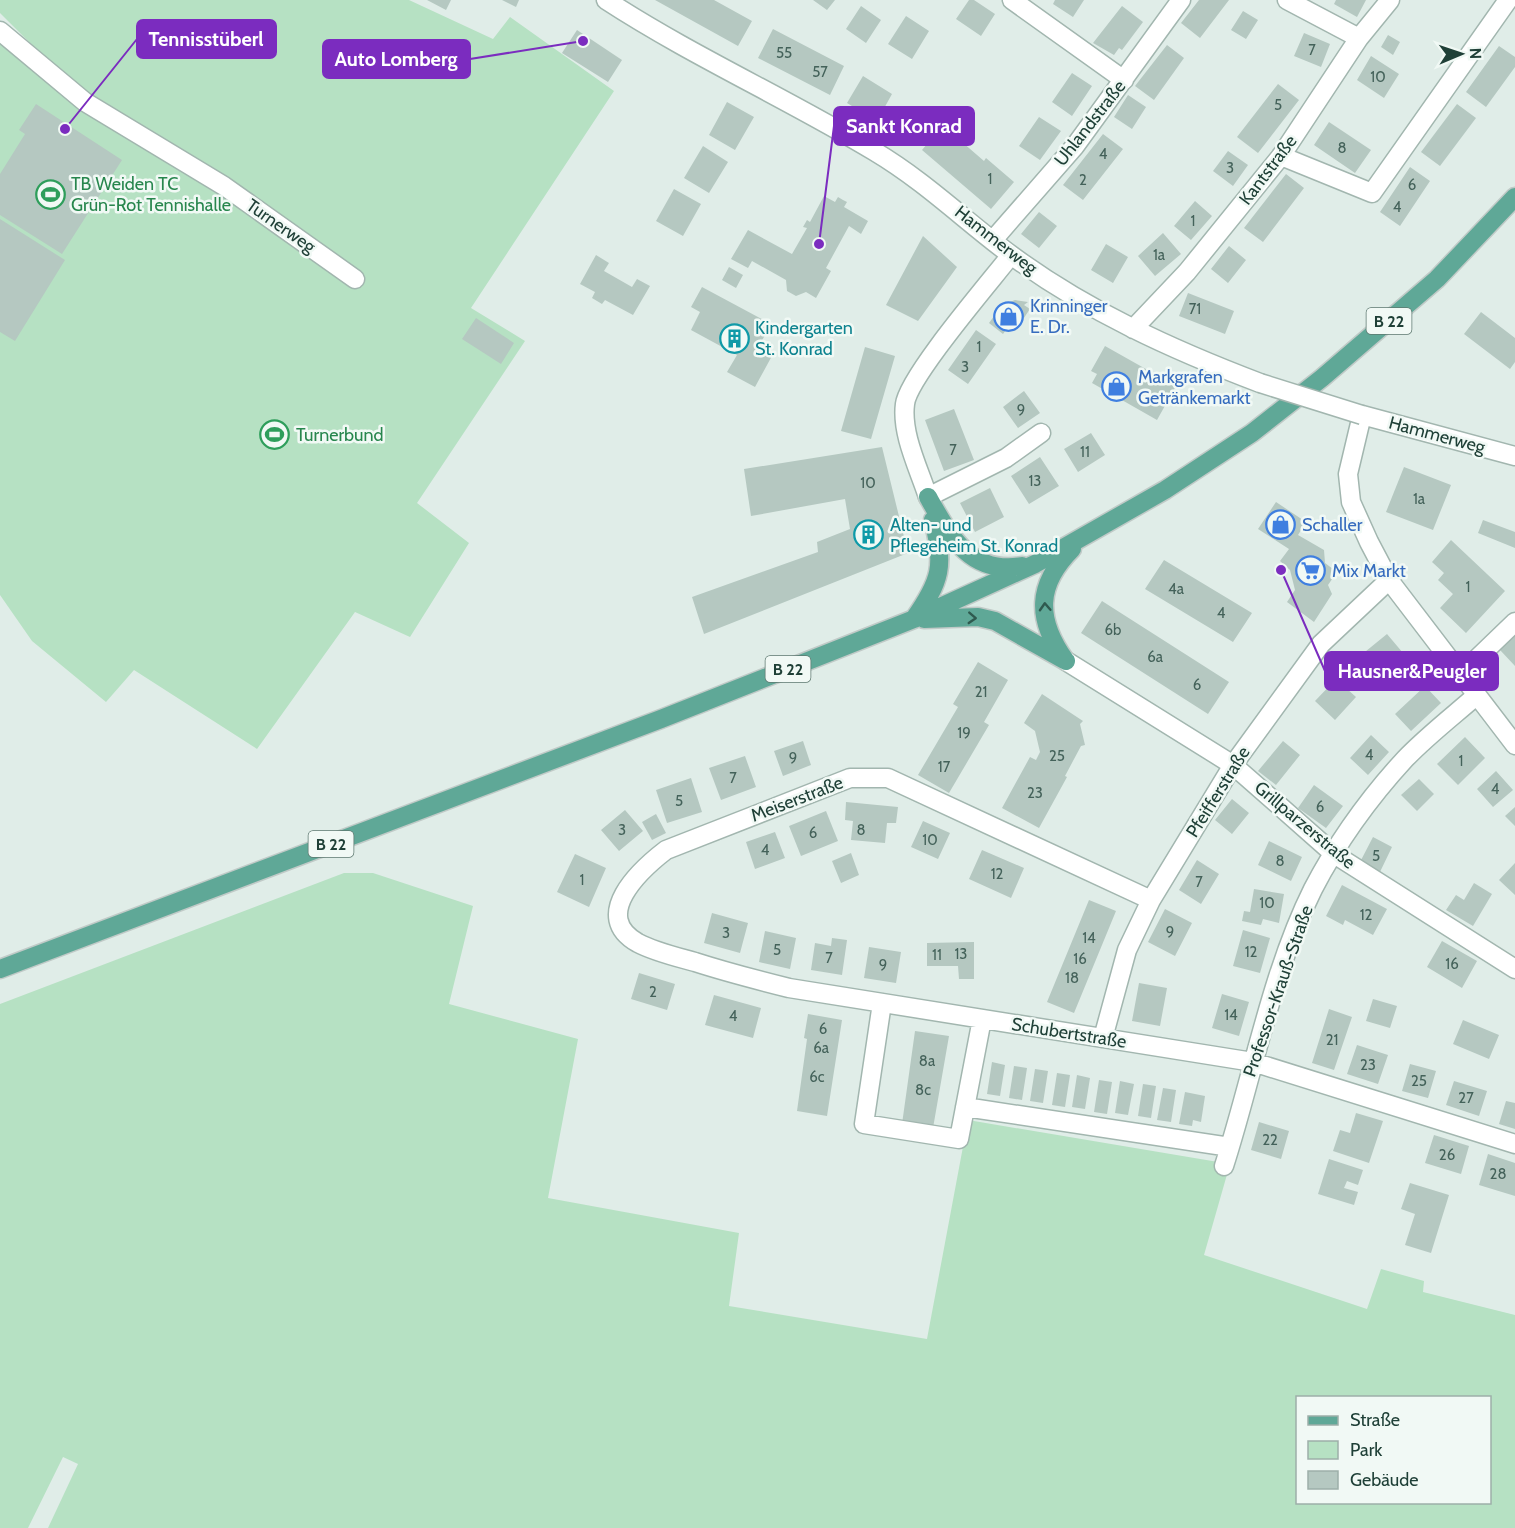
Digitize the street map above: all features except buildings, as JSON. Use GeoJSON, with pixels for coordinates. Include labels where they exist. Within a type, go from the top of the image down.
{"type":"FeatureCollection","features":[{"type":"Feature","properties":{"kind":"main road","name":"B 22"},"geometry":{"type":"LineString","coordinates":[[0,969],[661,719],[914,619],[1035,564],[1165,490],[1252,433],[1322,378],[1437,279],[1515,197]]}},
{"type":"Feature","properties":{"kind":"main road"},"geometry":{"type":"LineString","coordinates":[[928,497],[952,539],[968,555],[987,564],[1010,568],[1035,564]]}},
{"type":"Feature","properties":{"kind":"main road"},"geometry":{"type":"LineString","coordinates":[[914,619],[938,577],[941,551],[928,497]]}},
{"type":"Feature","properties":{"kind":"main road"},"geometry":{"type":"LineString","coordinates":[[1066,660],[1048,632],[1043,606],[1045,588],[1062,559],[1082,539]]}},
{"type":"Feature","properties":{"kind":"main road"},"geometry":{"type":"LineString","coordinates":[[914,619],[978,617],[995,621],[1066,660]]}},
{"type":"Feature","properties":{"kind":"street","name":"Hammerweg"},"geometry":{"type":"LineString","coordinates":[[606,0],[655,32],[874,152],[930,188],[1011,255],[1060,288],[1133,329],[1192,357],[1260,383],[1362,415],[1515,456]]}},
{"type":"Feature","properties":{"kind":"street"},"geometry":{"type":"LineString","coordinates":[[1012,0],[1124,80]]}},
{"type":"Feature","properties":{"kind":"street","name":"Uhlandstraße"},"geometry":{"type":"LineString","coordinates":[[993,240],[1075,146],[1181,0]]}},
{"type":"Feature","properties":{"kind":"street"},"geometry":{"type":"LineString","coordinates":[[1287,0],[1359,38]]}},
{"type":"Feature","properties":{"kind":"street","name":"Kantstraße"},"geometry":{"type":"LineString","coordinates":[[1133,329],[1187,272],[1281,156],[1359,38],[1390,0]]}},
{"type":"Feature","properties":{"kind":"street"},"geometry":{"type":"LineString","coordinates":[[1281,156],[1372,193],[1508,0]]}},
{"type":"Feature","properties":{"kind":"street","name":"Turnerweg"},"geometry":{"type":"LineString","coordinates":[[0,31],[85,102],[224,186],[355,279]]}},
{"type":"Feature","properties":{"kind":"street"},"geometry":{"type":"LineString","coordinates":[[1011,255],[916,378],[904,403],[905,425],[928,497],[1006,458],[1041,433]]}},
{"type":"Feature","properties":{"kind":"street"},"geometry":{"type":"LineString","coordinates":[[1362,415],[1348,474],[1351,502],[1389,580],[1515,745]]}},
{"type":"Feature","properties":{"kind":"street","name":"Pfeifferstraße"},"geometry":{"type":"LineString","coordinates":[[1103,1038],[1127,950],[1151,900],[1233,765],[1321,644],[1389,580]]}},
{"type":"Feature","properties":{"kind":"street"},"geometry":{"type":"LineString","coordinates":[[1461,674],[1515,622]]}},
{"type":"Feature","properties":{"kind":"street","name":"Grillparzerstraße"},"geometry":{"type":"LineString","coordinates":[[1066,660],[1233,765],[1334,854],[1515,969]]}},
{"type":"Feature","properties":{"kind":"street","name":"Professor-Krauß-Straße"},"geometry":{"type":"LineString","coordinates":[[1224,1166],[1253,1062],[1290,945],[1313,890],[1334,854],[1376,794],[1406,758],[1477,695]]}},
{"type":"Feature","properties":{"kind":"street","name":"Meiserstraße"},"geometry":{"type":"LineString","coordinates":[[623,930],[617,913],[620,901],[642,868],[666,850],[850,778],[869,776],[888,778],[1151,900]]}},
{"type":"Feature","properties":{"kind":"street","name":"Schubertstraße"},"geometry":{"type":"LineString","coordinates":[[623,930],[638,943],[741,976],[789,988],[1253,1062],[1515,1144]]}},
{"type":"Feature","properties":{"kind":"street"},"geometry":{"type":"LineString","coordinates":[[882,1003],[864,1124],[959,1139],[982,1019]]}},
{"type":"Feature","properties":{"kind":"street"},"geometry":{"type":"LineString","coordinates":[[965,1107],[1230,1148]]}},
{"type":"Feature","properties":{"kind":"green space","name":"Turnerbund"},"geometry":{"type":"Polygon","coordinates":[[[0,0],[409,0],[493,39],[510,17],[614,91],[471,308],[525,341],[417,503],[469,543],[410,637],[355,612],[257,749],[134,670],[106,702],[32,641],[0,595],[0,43],[40,74],[48,61],[0,13],[0,0]]]}},
{"type":"Feature","properties":{"kind":"green space"},"geometry":{"type":"Polygon","coordinates":[[[344,873],[373,873],[473,906],[449,1004],[578,1039],[548,1198],[739,1233],[729,1306],[927,1339],[968,1120],[1230,1164],[1204,1255],[1367,1309],[1381,1269],[1424,1281],[1423,1292],[1515,1315],[1515,1528],[48,1528],[78,1464],[63,1457],[28,1528],[0,1528],[0,1004],[344,873]]]}},
{"type":"Feature","properties":{"kind":"place","name":"Auto Lomberg"},"geometry":{"type":"Point","coordinates":[583,41]}},
{"type":"Feature","properties":{"kind":"place","name":"Tennisstüberl"},"geometry":{"type":"Point","coordinates":[65,129]}},
{"type":"Feature","properties":{"kind":"place","name":"TB Weiden TC Grün-Rot Tennishalle"},"geometry":{"type":"Point","coordinates":[50,194]}},
{"type":"Feature","properties":{"kind":"place","name":"Sankt Konrad"},"geometry":{"type":"Point","coordinates":[819,244]}},
{"type":"Feature","properties":{"kind":"place","name":"Krinninger E. Dr."},"geometry":{"type":"Point","coordinates":[1009,316]}},
{"type":"Feature","properties":{"kind":"place","name":"Kindergarten St. Konrad"},"geometry":{"type":"Point","coordinates":[734,338]}},
{"type":"Feature","properties":{"kind":"place","name":"Markgrafen Getränkemarkt"},"geometry":{"type":"Point","coordinates":[1117,387]}},
{"type":"Feature","properties":{"kind":"place","name":"Turnerbund"},"geometry":{"type":"Point","coordinates":[275,435]}},
{"type":"Feature","properties":{"kind":"place","name":"Schaller"},"geometry":{"type":"Point","coordinates":[1281,525]}},
{"type":"Feature","properties":{"kind":"place","name":"Alten- und Pflegeheim St. Konrad"},"geometry":{"type":"Point","coordinates":[869,535]}},
{"type":"Feature","properties":{"kind":"place","name":"Hausner&Peugler"},"geometry":{"type":"Point","coordinates":[1281,570]}},
{"type":"Feature","properties":{"kind":"place","name":"Mix Markt"},"geometry":{"type":"Point","coordinates":[1311,571]}}]}
